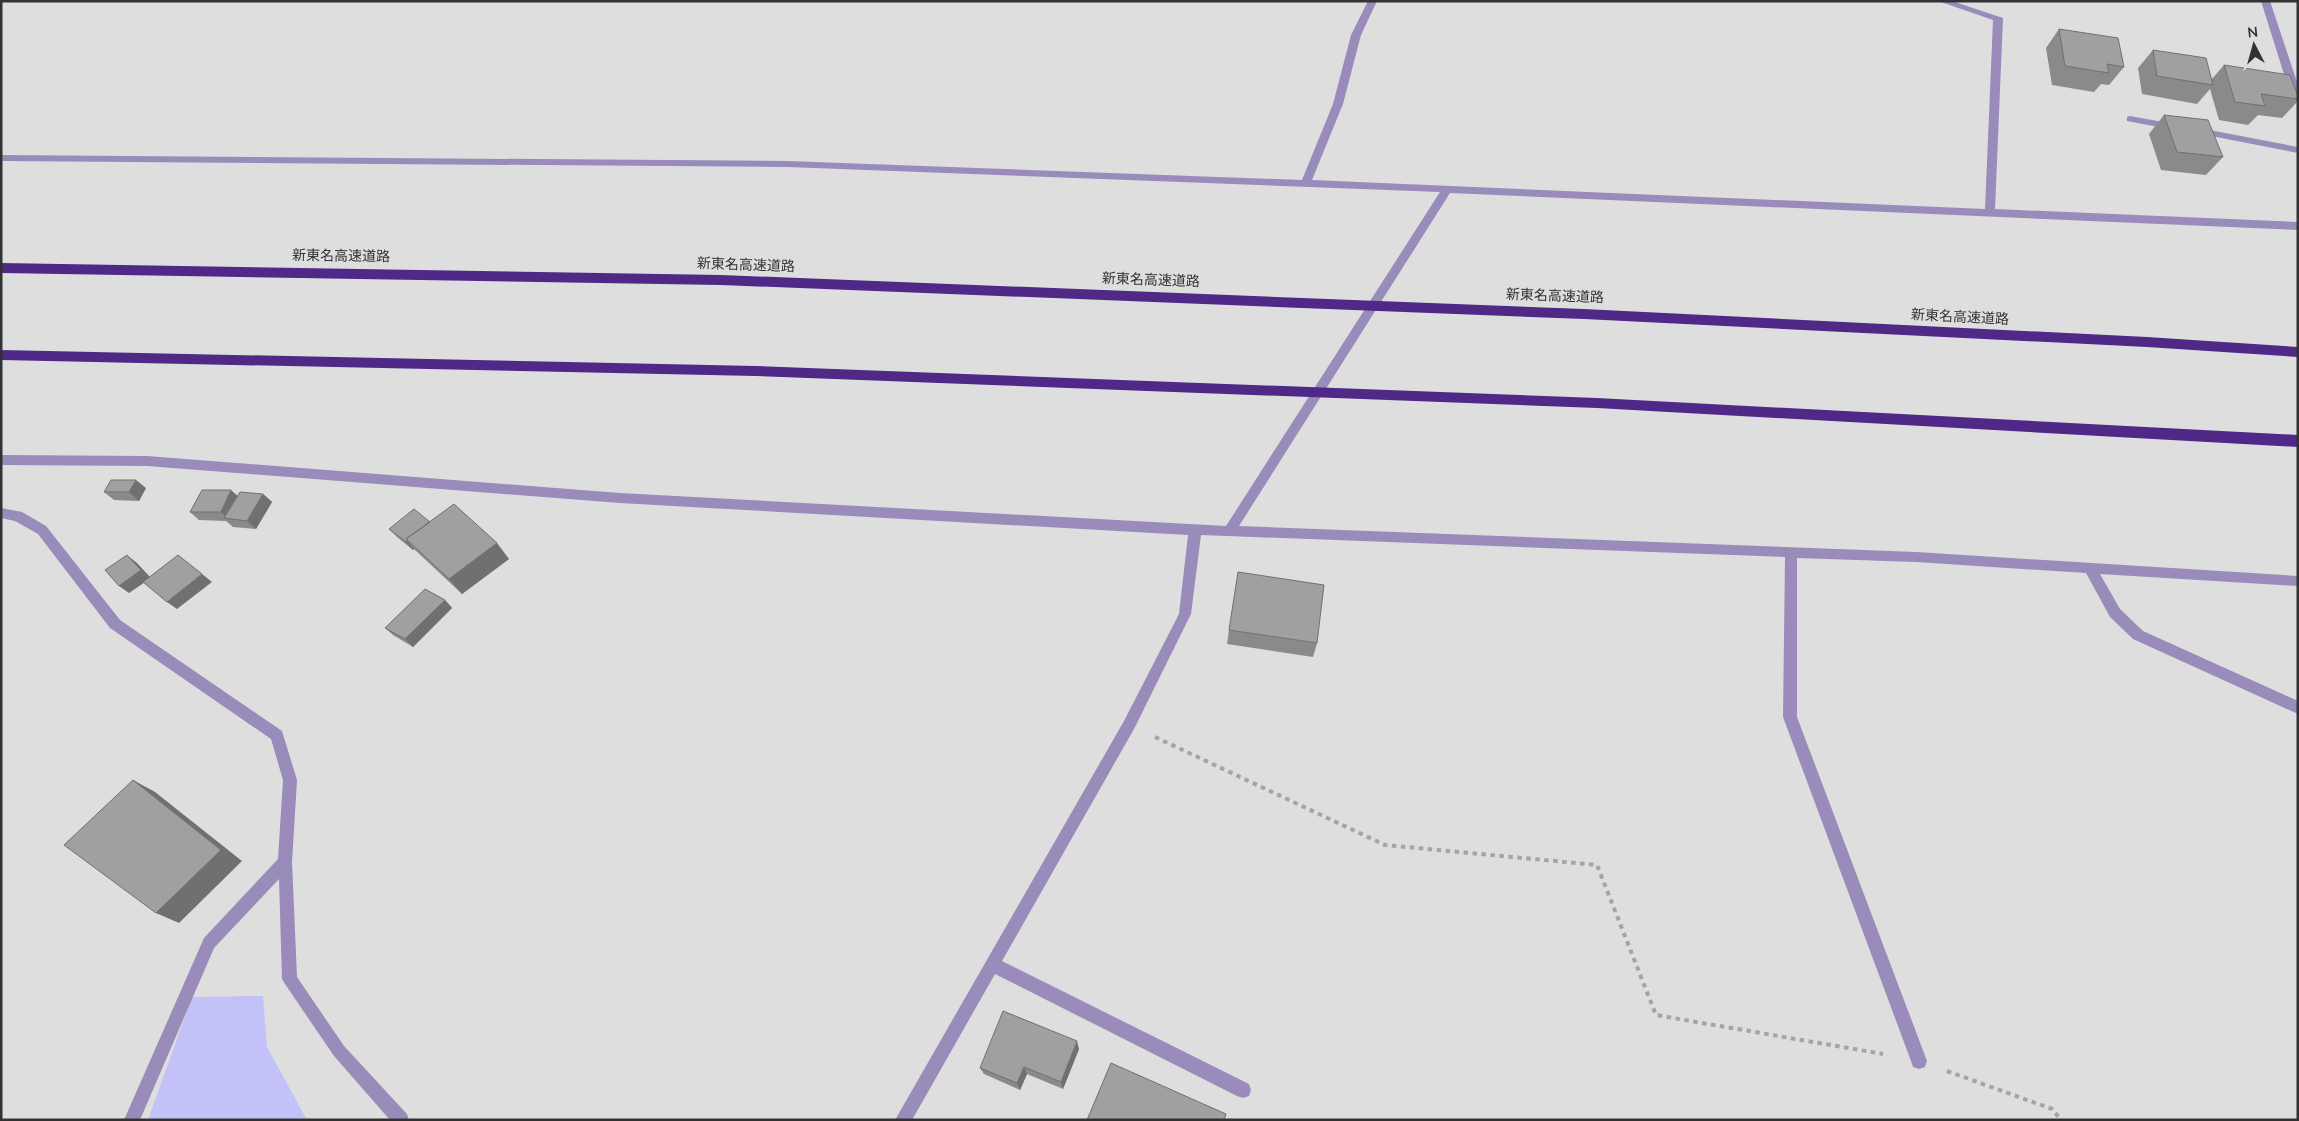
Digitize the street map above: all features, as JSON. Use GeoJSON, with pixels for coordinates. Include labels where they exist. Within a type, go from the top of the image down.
{"type":"FeatureCollection","features":[{"type":"Feature","properties":{"kind":"highway","name":"新東名高速道路"},"geometry":{"type":"LineString","coordinates":[[1,268],[721,280],[1584,314],[2298,352]]}},
{"type":"Feature","properties":{"kind":"highway"},"geometry":{"type":"LineString","coordinates":[[1,355],[756,371],[1597,403],[2298,441]]}},
{"type":"Feature","properties":{"kind":"street"},"geometry":{"type":"LineString","coordinates":[[1305,185],[1338,104],[1356,35],[1373,1]]}},
{"type":"Feature","properties":{"kind":"street"},"geometry":{"type":"LineString","coordinates":[[1942,1],[1998,18],[1990,213]]}},
{"type":"Feature","properties":{"kind":"street"},"geometry":{"type":"LineString","coordinates":[[2265,1],[2292,84],[2298,93]]}},
{"type":"Feature","properties":{"kind":"street"},"geometry":{"type":"LineString","coordinates":[[2130,119],[2298,150]]}},
{"type":"Feature","properties":{"kind":"street"},"geometry":{"type":"LineString","coordinates":[[1,158],[788,164],[1447,189],[2298,226]]}},
{"type":"Feature","properties":{"kind":"street"},"geometry":{"type":"LineString","coordinates":[[1230,530],[1447,189]]}},
{"type":"Feature","properties":{"kind":"street"},"geometry":{"type":"LineString","coordinates":[[1,460],[147,461],[620,498],[1195,530],[1916,558],[2298,581]]}},
{"type":"Feature","properties":{"kind":"street"},"geometry":{"type":"LineString","coordinates":[[1,513],[18,516],[42,530],[115,624],[278,735],[290,780],[286,862],[290,979],[338,1051],[400,1120]]}},
{"type":"Feature","properties":{"kind":"street"},"geometry":{"type":"LineString","coordinates":[[903,1120],[1130,725],[1184,614],[1195,530]]}},
{"type":"Feature","properties":{"kind":"street"},"geometry":{"type":"LineString","coordinates":[[1791,553],[1790,717],[1919,1061]]}},
{"type":"Feature","properties":{"kind":"street"},"geometry":{"type":"LineString","coordinates":[[2090,568],[2115,613],[2138,635],[2298,708]]}},
{"type":"Feature","properties":{"kind":"street"},"geometry":{"type":"LineString","coordinates":[[132,1120],[209,942],[286,862]]}},
{"type":"Feature","properties":{"kind":"street"},"geometry":{"type":"LineString","coordinates":[[993,965],[1243,1090]]}},
{"type":"Feature","properties":{"kind":"path"},"geometry":{"type":"LineString","coordinates":[[1130,725],[1385,845],[1597,865],[1656,1015],[1919,1061],[2052,1109],[2061,1120]]}},
{"type":"Feature","properties":{"kind":"shaded area"},"geometry":{"type":"Polygon","coordinates":[[[263,996],[267,1047],[307,1120],[148,1120],[192,997],[263,996]]]}},
{"type":"Feature","properties":{"kind":"building"},"geometry":{"type":"Polygon","coordinates":[[[2059,29],[2118,38],[2124,67],[2107,64],[2109,73],[2065,66],[2059,29]]]}},
{"type":"Feature","properties":{"kind":"building"},"geometry":{"type":"Polygon","coordinates":[[[2153,50],[2206,58],[2213,85],[2157,76],[2153,50]]]}},
{"type":"Feature","properties":{"kind":"building"},"geometry":{"type":"Polygon","coordinates":[[[2224,65],[2290,75],[2298,99],[2261,94],[2265,106],[2235,102],[2224,65]]]}},
{"type":"Feature","properties":{"kind":"building"},"geometry":{"type":"Polygon","coordinates":[[[2164,115],[2208,120],[2223,157],[2177,152],[2164,115]]]}},
{"type":"Feature","properties":{"kind":"building"},"geometry":{"type":"Polygon","coordinates":[[[111,480],[136,480],[129,492],[104,492],[111,480]]]}},
{"type":"Feature","properties":{"kind":"building"},"geometry":{"type":"Polygon","coordinates":[[[202,490],[231,490],[221,512],[190,512],[202,490]]]}},
{"type":"Feature","properties":{"kind":"building"},"geometry":{"type":"Polygon","coordinates":[[[240,492],[263,494],[247,521],[224,518],[240,492]]]}},
{"type":"Feature","properties":{"kind":"building"},"geometry":{"type":"Polygon","coordinates":[[[454,504],[497,543],[449,579],[406,539],[454,504]]]}},
{"type":"Feature","properties":{"kind":"building"},"geometry":{"type":"Polygon","coordinates":[[[414,509],[430,522],[406,539],[406,542],[389,529],[414,509]]]}},
{"type":"Feature","properties":{"kind":"building"},"geometry":{"type":"Polygon","coordinates":[[[127,555],[141,570],[119,586],[105,570],[127,555]]]}},
{"type":"Feature","properties":{"kind":"building"},"geometry":{"type":"Polygon","coordinates":[[[178,555],[202,574],[167,602],[143,582],[178,555]]]}},
{"type":"Feature","properties":{"kind":"building"},"geometry":{"type":"Polygon","coordinates":[[[1238,572],[1324,585],[1317,643],[1229,630],[1238,572]]]}},
{"type":"Feature","properties":{"kind":"building"},"geometry":{"type":"Polygon","coordinates":[[[425,589],[445,600],[405,639],[385,628],[425,589]]]}},
{"type":"Feature","properties":{"kind":"building"},"geometry":{"type":"Polygon","coordinates":[[[133,780],[221,850],[156,913],[64,845],[133,780]]]}},
{"type":"Feature","properties":{"kind":"building"},"geometry":{"type":"Polygon","coordinates":[[[1003,1011],[1077,1041],[1061,1082],[1024,1067],[1017,1083],[980,1068],[1003,1011]]]}},
{"type":"Feature","properties":{"kind":"building"},"geometry":{"type":"Polygon","coordinates":[[[1111,1063],[1226,1114],[1224,1120],[1087,1120],[1111,1063]]]}}]}
